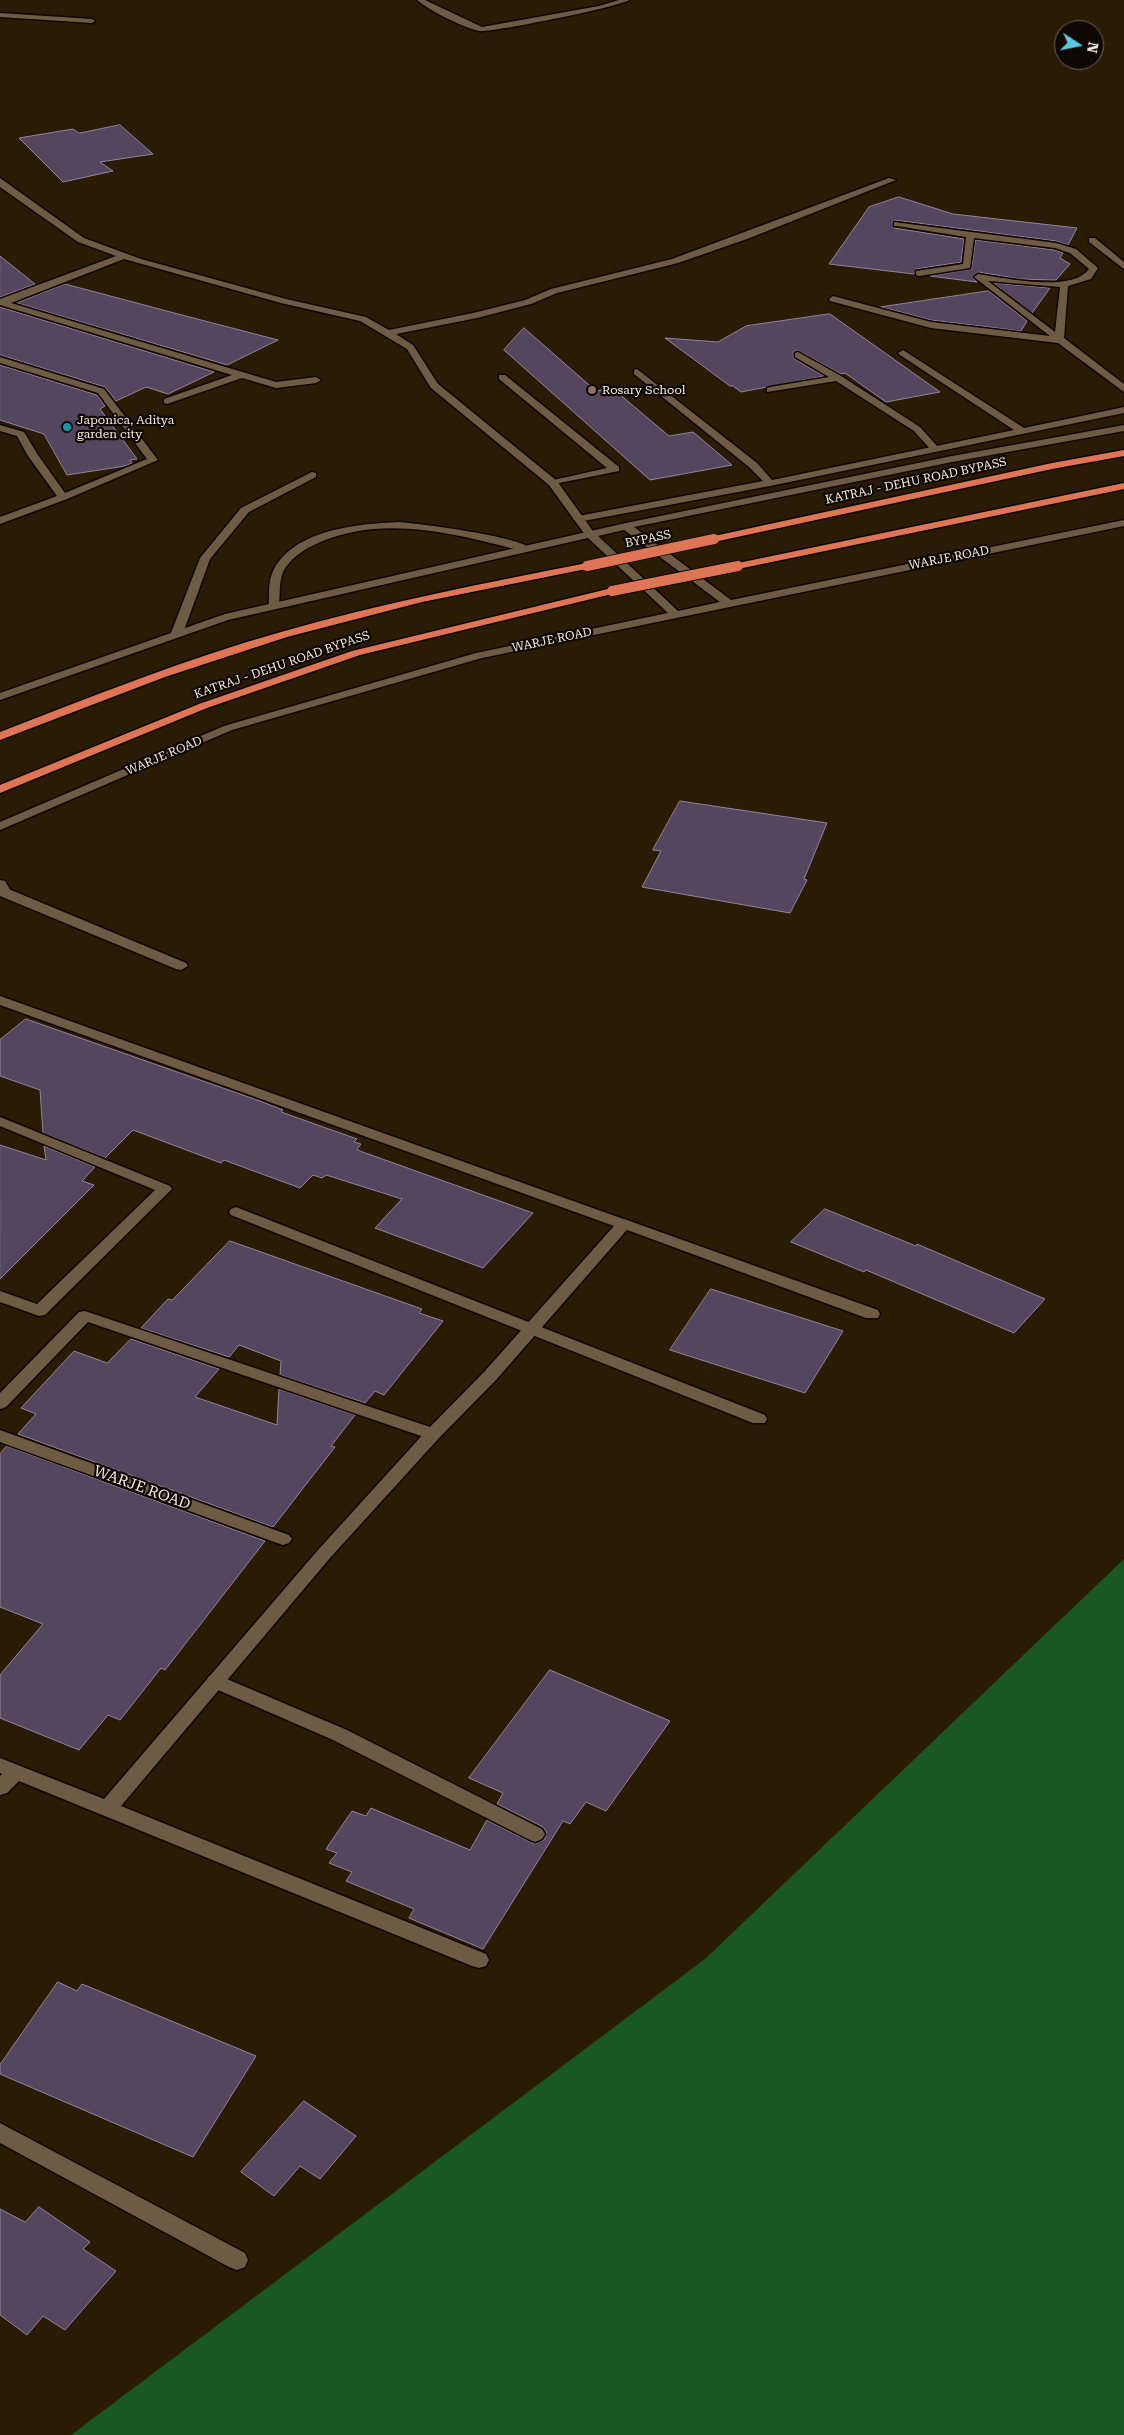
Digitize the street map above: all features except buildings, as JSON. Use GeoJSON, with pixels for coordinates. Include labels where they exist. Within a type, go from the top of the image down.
{"type":"FeatureCollection","features":[{"type":"Feature","properties":{"kind":"highway","name":"KATRAJ - DEHU ROAD BYPASS"},"geometry":{"type":"LineString","coordinates":[[714,539],[1052,466],[1124,453]]}},
{"type":"Feature","properties":{"kind":"highway","name":"KATRAJ - DEHU ROAD BYPASS"},"geometry":{"type":"LineString","coordinates":[[0,789],[203,706],[356,653],[612,592],[1124,486]]}},
{"type":"Feature","properties":{"kind":"highway","name":"BYPASS"},"geometry":{"type":"LineString","coordinates":[[587,566],[714,539]]}},
{"type":"Feature","properties":{"kind":"highway","name":"KATRAJ - DEHU ROAD BYPASS"},"geometry":{"type":"LineString","coordinates":[[0,736],[148,678],[324,623],[485,585],[587,566]]}},
{"type":"Feature","properties":{"kind":"street"},"geometry":{"type":"LineString","coordinates":[[420,0],[456,19],[481,29],[600,8],[626,0]]}},
{"type":"Feature","properties":{"kind":"street"},"geometry":{"type":"LineString","coordinates":[[0,15],[92,21]]}},
{"type":"Feature","properties":{"kind":"street"},"geometry":{"type":"LineString","coordinates":[[0,180],[3,185],[81,240],[124,256],[275,298],[363,319],[388,333],[410,348],[434,386],[552,483],[590,534],[675,614]]}},
{"type":"Feature","properties":{"kind":"street"},"geometry":{"type":"LineString","coordinates":[[388,333],[483,314],[528,302],[554,292],[674,261],[744,237],[892,180]]}},
{"type":"Feature","properties":{"kind":"street"},"geometry":{"type":"LineString","coordinates":[[897,224],[1056,246],[1073,251],[1094,268],[1092,274],[1086,280],[1064,286],[978,277]]}},
{"type":"Feature","properties":{"kind":"street"},"geometry":{"type":"LineString","coordinates":[[967,266],[970,235]]}},
{"type":"Feature","properties":{"kind":"street"},"geometry":{"type":"LineString","coordinates":[[1092,240],[1124,266]]}},
{"type":"Feature","properties":{"kind":"street"},"geometry":{"type":"LineString","coordinates":[[1107,252],[1124,251]]}},
{"type":"Feature","properties":{"kind":"street"},"geometry":{"type":"LineString","coordinates":[[1,302],[124,256]]}},
{"type":"Feature","properties":{"kind":"street"},"geometry":{"type":"LineString","coordinates":[[918,273],[967,266]]}},
{"type":"Feature","properties":{"kind":"street"},"geometry":{"type":"LineString","coordinates":[[967,266],[978,277],[1124,389]]}},
{"type":"Feature","properties":{"kind":"street"},"geometry":{"type":"LineString","coordinates":[[1059,340],[1064,286]]}},
{"type":"Feature","properties":{"kind":"street"},"geometry":{"type":"LineString","coordinates":[[833,299],[931,325],[985,333],[1059,340]]}},
{"type":"Feature","properties":{"kind":"street"},"geometry":{"type":"LineString","coordinates":[[1,302],[276,385],[316,380]]}},
{"type":"Feature","properties":{"kind":"street"},"geometry":{"type":"LineString","coordinates":[[903,353],[1022,431]]}},
{"type":"Feature","properties":{"kind":"street"},"geometry":{"type":"LineString","coordinates":[[798,355],[917,428],[935,449]]}},
{"type":"Feature","properties":{"kind":"street"},"geometry":{"type":"LineString","coordinates":[[0,360],[101,392],[153,460],[0,521]]}},
{"type":"Feature","properties":{"kind":"street"},"geometry":{"type":"LineString","coordinates":[[637,372],[753,465],[770,483]]}},
{"type":"Feature","properties":{"kind":"street"},"geometry":{"type":"LineString","coordinates":[[167,401],[243,374]]}},
{"type":"Feature","properties":{"kind":"street"},"geometry":{"type":"LineString","coordinates":[[502,377],[615,468],[552,483]]}},
{"type":"Feature","properties":{"kind":"street"},"geometry":{"type":"LineString","coordinates":[[770,390],[838,378]]}},
{"type":"Feature","properties":{"kind":"street"},"geometry":{"type":"LineString","coordinates":[[578,519],[770,483],[1124,410]]}},
{"type":"Feature","properties":{"kind":"street"},"geometry":{"type":"LineString","coordinates":[[0,428],[22,434],[33,456],[63,497]]}},
{"type":"Feature","properties":{"kind":"street"},"geometry":{"type":"LineString","coordinates":[[0,696],[225,617],[626,526],[952,459],[1124,428]]}},
{"type":"Feature","properties":{"kind":"street"},"geometry":{"type":"LineString","coordinates":[[177,633],[205,558],[245,510],[312,475]]}},
{"type":"Feature","properties":{"kind":"street","name":"WARJE ROAD"},"geometry":{"type":"LineString","coordinates":[[0,826],[228,728],[480,655],[1124,523]]}},
{"type":"Feature","properties":{"kind":"street"},"geometry":{"type":"LineString","coordinates":[[274,606],[278,572],[298,547],[344,529],[399,524],[452,530],[527,549]]}},
{"type":"Feature","properties":{"kind":"street"},"geometry":{"type":"LineString","coordinates":[[626,526],[728,603]]}},
{"type":"Feature","properties":{"kind":"street"},"geometry":{"type":"LineString","coordinates":[[2,890],[181,966]]}},
{"type":"Feature","properties":{"kind":"street"},"geometry":{"type":"LineString","coordinates":[[0,1000],[872,1314]]}},
{"type":"Feature","properties":{"kind":"street"},"geometry":{"type":"LineString","coordinates":[[0,1121],[165,1189],[39,1311],[0,1296]]}},
{"type":"Feature","properties":{"kind":"street"},"geometry":{"type":"LineString","coordinates":[[236,1212],[759,1419]]}},
{"type":"Feature","properties":{"kind":"street"},"geometry":{"type":"LineString","coordinates":[[107,1809],[318,1562],[433,1434],[490,1376],[624,1224]]}},
{"type":"Feature","properties":{"kind":"street"},"geometry":{"type":"LineString","coordinates":[[0,1403],[85,1316],[433,1434]]}},
{"type":"Feature","properties":{"kind":"street","name":"WARJE ROAD"},"geometry":{"type":"LineString","coordinates":[[0,1436],[283,1539]]}},
{"type":"Feature","properties":{"kind":"street"},"geometry":{"type":"LineString","coordinates":[[215,1681],[340,1735],[535,1834]]}},
{"type":"Feature","properties":{"kind":"street"},"geometry":{"type":"LineString","coordinates":[[0,1788],[8,1769],[479,1960]]}},
{"type":"Feature","properties":{"kind":"street"},"geometry":{"type":"LineString","coordinates":[[0,2132],[237,2260]]}},
{"type":"Feature","properties":{"kind":"green space"},"geometry":{"type":"Polygon","coordinates":[[[1124,1559],[1124,2435],[71,2435],[705,1959],[1124,1559]]]}},
{"type":"Feature","properties":{"kind":"place","name":"Rosary School"},"geometry":{"type":"Point","coordinates":[592,390]}},
{"type":"Feature","properties":{"kind":"place","name":"Japonica, Aditya garden city"},"geometry":{"type":"Point","coordinates":[67,427]}}]}
